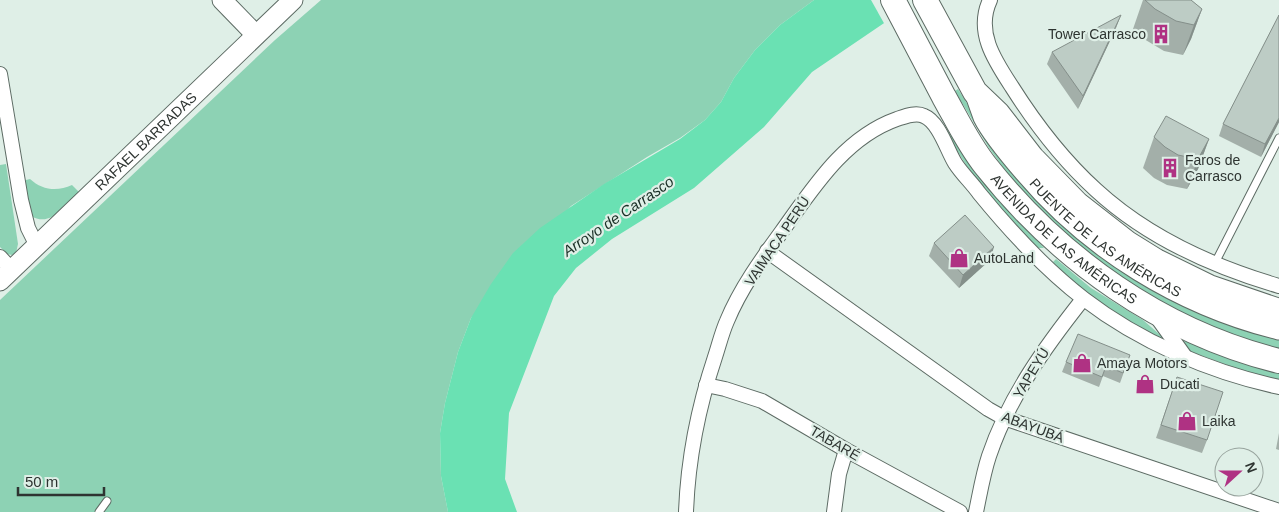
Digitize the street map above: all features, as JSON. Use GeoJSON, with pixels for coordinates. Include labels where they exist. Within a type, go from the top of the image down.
{"type":"FeatureCollection","features":[{"type":"Feature","properties":{"kind":"highway","name":"AVENIDA DE LAS AMÉRICAS"},"geometry":{"type":"LineString","coordinates":[[893,0],[954,114],[984,164],[1041,227],[1101,278],[1152,311],[1185,328],[1235,348],[1279,361]]}},
{"type":"Feature","properties":{"kind":"highway"},"geometry":{"type":"LineString","coordinates":[[925,0],[975,92],[998,114],[1032,158],[1057,185],[1094,219],[1156,261],[1209,287],[1279,311]]}},
{"type":"Feature","properties":{"kind":"main road"},"geometry":{"type":"LineString","coordinates":[[222,0],[256,35]]}},
{"type":"Feature","properties":{"kind":"main road","name":"RAFAEL BARRADAS"},"geometry":{"type":"LineString","coordinates":[[4,269],[37,246],[293,0]]}},
{"type":"Feature","properties":{"kind":"main road","name":"PUENTE DE LAS AMÉRICAS"},"geometry":{"type":"LineString","coordinates":[[975,92],[985,118],[1013,158],[1057,207],[1103,246],[1149,276],[1189,297],[1233,315],[1279,329]]}},
{"type":"Feature","properties":{"kind":"street"},"geometry":{"type":"LineString","coordinates":[[990,0],[984,22],[985,35],[990,50],[1030,115],[1053,145],[1096,190],[1125,212],[1167,239],[1215,263],[1255,279],[1279,286]]}},
{"type":"Feature","properties":{"kind":"street"},"geometry":{"type":"LineString","coordinates":[[0,74],[20,200],[28,228],[37,246]]}},
{"type":"Feature","properties":{"kind":"street","name":"VAIMACA PERÚ"},"geometry":{"type":"LineString","coordinates":[[686,512],[688,472],[694,432],[706,385],[727,320],[756,267],[821,177],[843,154],[868,133],[889,122],[910,115],[922,114],[929,118],[935,125],[955,163],[1009,228],[1038,257]]}},
{"type":"Feature","properties":{"kind":"street"},"geometry":{"type":"LineString","coordinates":[[1063,247],[1038,257],[1083,299],[1147,339],[1232,374],[1279,387]]}},
{"type":"Feature","properties":{"kind":"street","name":"ABAYUBÁ"},"geometry":{"type":"LineString","coordinates":[[767,252],[988,410],[1004,418],[1279,511]]}},
{"type":"Feature","properties":{"kind":"street","name":"YAPEYÚ"},"geometry":{"type":"LineString","coordinates":[[976,512],[989,457],[1004,418],[1038,357],[1083,299]]}},
{"type":"Feature","properties":{"kind":"street"},"geometry":{"type":"LineString","coordinates":[[1152,311],[1185,356]]}},
{"type":"Feature","properties":{"kind":"street","name":"TABARÉ"},"geometry":{"type":"LineString","coordinates":[[706,385],[762,401],[846,450],[960,512]]}},
{"type":"Feature","properties":{"kind":"street"},"geometry":{"type":"LineString","coordinates":[[834,512],[839,474],[846,450]]}},
{"type":"Feature","properties":{"kind":"lane"},"geometry":{"type":"LineString","coordinates":[[1215,263],[1279,138]]}},
{"type":"Feature","properties":{"kind":"lane"},"geometry":{"type":"LineString","coordinates":[[100,512],[107,501]]}},
{"type":"Feature","properties":{"kind":"shaded area"},"geometry":{"type":"Polygon","coordinates":[[[321,0],[814,0],[780,25],[755,50],[734,78],[721,102],[705,120],[680,138],[571,206],[471,318],[458,352],[445,403],[440,433],[441,476],[448,512],[0,512],[0,300],[275,40],[321,0]]]}},
{"type":"Feature","properties":{"kind":"shaded area"},"geometry":{"type":"Polygon","coordinates":[[[958,89],[993,145],[1279,337],[1279,353],[1191,324],[1072,246],[1013,181],[989,148],[955,91],[958,89]]]}},
{"type":"Feature","properties":{"kind":"shaded area"},"geometry":{"type":"Polygon","coordinates":[[[943,124],[972,166],[1044,248],[1038,248],[1010,220],[968,168],[943,128],[943,124]]]}},
{"type":"Feature","properties":{"kind":"shaded area"},"geometry":{"type":"Polygon","coordinates":[[[6,164],[18,244],[16,253],[12,255],[7,254],[0,247],[0,165],[6,164]]]}},
{"type":"Feature","properties":{"kind":"shaded area"},"geometry":{"type":"Polygon","coordinates":[[[30,179],[40,186],[50,189],[61,189],[72,185],[79,192],[52,217],[38,219],[31,216],[22,181],[30,179]]]}},
{"type":"Feature","properties":{"kind":"shaded area"},"geometry":{"type":"Polygon","coordinates":[[[1056,259],[1091,288],[1143,320],[1166,340],[1120,317],[1092,297],[1053,262],[1056,259]]]}},
{"type":"Feature","properties":{"kind":"shaded area"},"geometry":{"type":"Polygon","coordinates":[[[1184,341],[1279,372],[1279,381],[1260,377],[1189,351],[1183,343],[1184,341]]]}},
{"type":"Feature","properties":{"kind":"water","name":"Arroyo de Carrasco"},"geometry":{"type":"Polygon","coordinates":[[[814,0],[923,0],[893,17],[812,72],[764,127],[694,188],[612,239],[576,268],[554,296],[509,413],[505,479],[517,512],[448,512],[441,476],[440,433],[445,403],[458,352],[471,318],[491,284],[513,253],[540,228],[604,184],[680,139],[705,120],[721,102],[734,78],[755,50],[780,25],[814,0]]]}},
{"type":"Feature","properties":{"kind":"pier"},"geometry":{"type":"Polygon","coordinates":[[[871,0],[926,0],[885,25],[871,0]]]}},
{"type":"Feature","properties":{"kind":"building"},"geometry":{"type":"Polygon","coordinates":[[[1145,0],[1191,0],[1202,9],[1194,25],[1176,21],[1155,9],[1145,0]]]}},
{"type":"Feature","properties":{"kind":"building"},"geometry":{"type":"Polygon","coordinates":[[[1121,15],[1083,96],[1052,52],[1121,15]]]}},
{"type":"Feature","properties":{"kind":"building"},"geometry":{"type":"Polygon","coordinates":[[[1279,15],[1279,118],[1265,144],[1223,124],[1279,15]]]}},
{"type":"Feature","properties":{"kind":"building"},"geometry":{"type":"Polygon","coordinates":[[[1166,116],[1209,139],[1198,159],[1178,155],[1154,137],[1166,116]]]}},
{"type":"Feature","properties":{"kind":"building"},"geometry":{"type":"Polygon","coordinates":[[[965,215],[994,247],[963,275],[934,243],[965,215]]]}},
{"type":"Feature","properties":{"kind":"building"},"geometry":{"type":"Polygon","coordinates":[[[1078,334],[1130,355],[1123,373],[1106,366],[1102,377],[1066,362],[1078,334]]]}},
{"type":"Feature","properties":{"kind":"building","name":"Laika"},"geometry":{"type":"Polygon","coordinates":[[[1177,377],[1223,392],[1207,440],[1161,425],[1177,377]]]}},
{"type":"Feature","properties":{"kind":"place","name":"Tower Carrasco"},"geometry":{"type":"Point","coordinates":[1161,34]}},
{"type":"Feature","properties":{"kind":"place","name":"Faros de Carrasco"},"geometry":{"type":"Point","coordinates":[1170,168]}},
{"type":"Feature","properties":{"kind":"place","name":"AutoLand"},"geometry":{"type":"Point","coordinates":[959,258]}},
{"type":"Feature","properties":{"kind":"place","name":"Amaya Motors"},"geometry":{"type":"Point","coordinates":[1082,363]}},
{"type":"Feature","properties":{"kind":"place","name":"Ducati"},"geometry":{"type":"Point","coordinates":[1145,384]}},
{"type":"Feature","properties":{"kind":"place","name":"Laika"},"geometry":{"type":"Point","coordinates":[1187,421]}}]}
